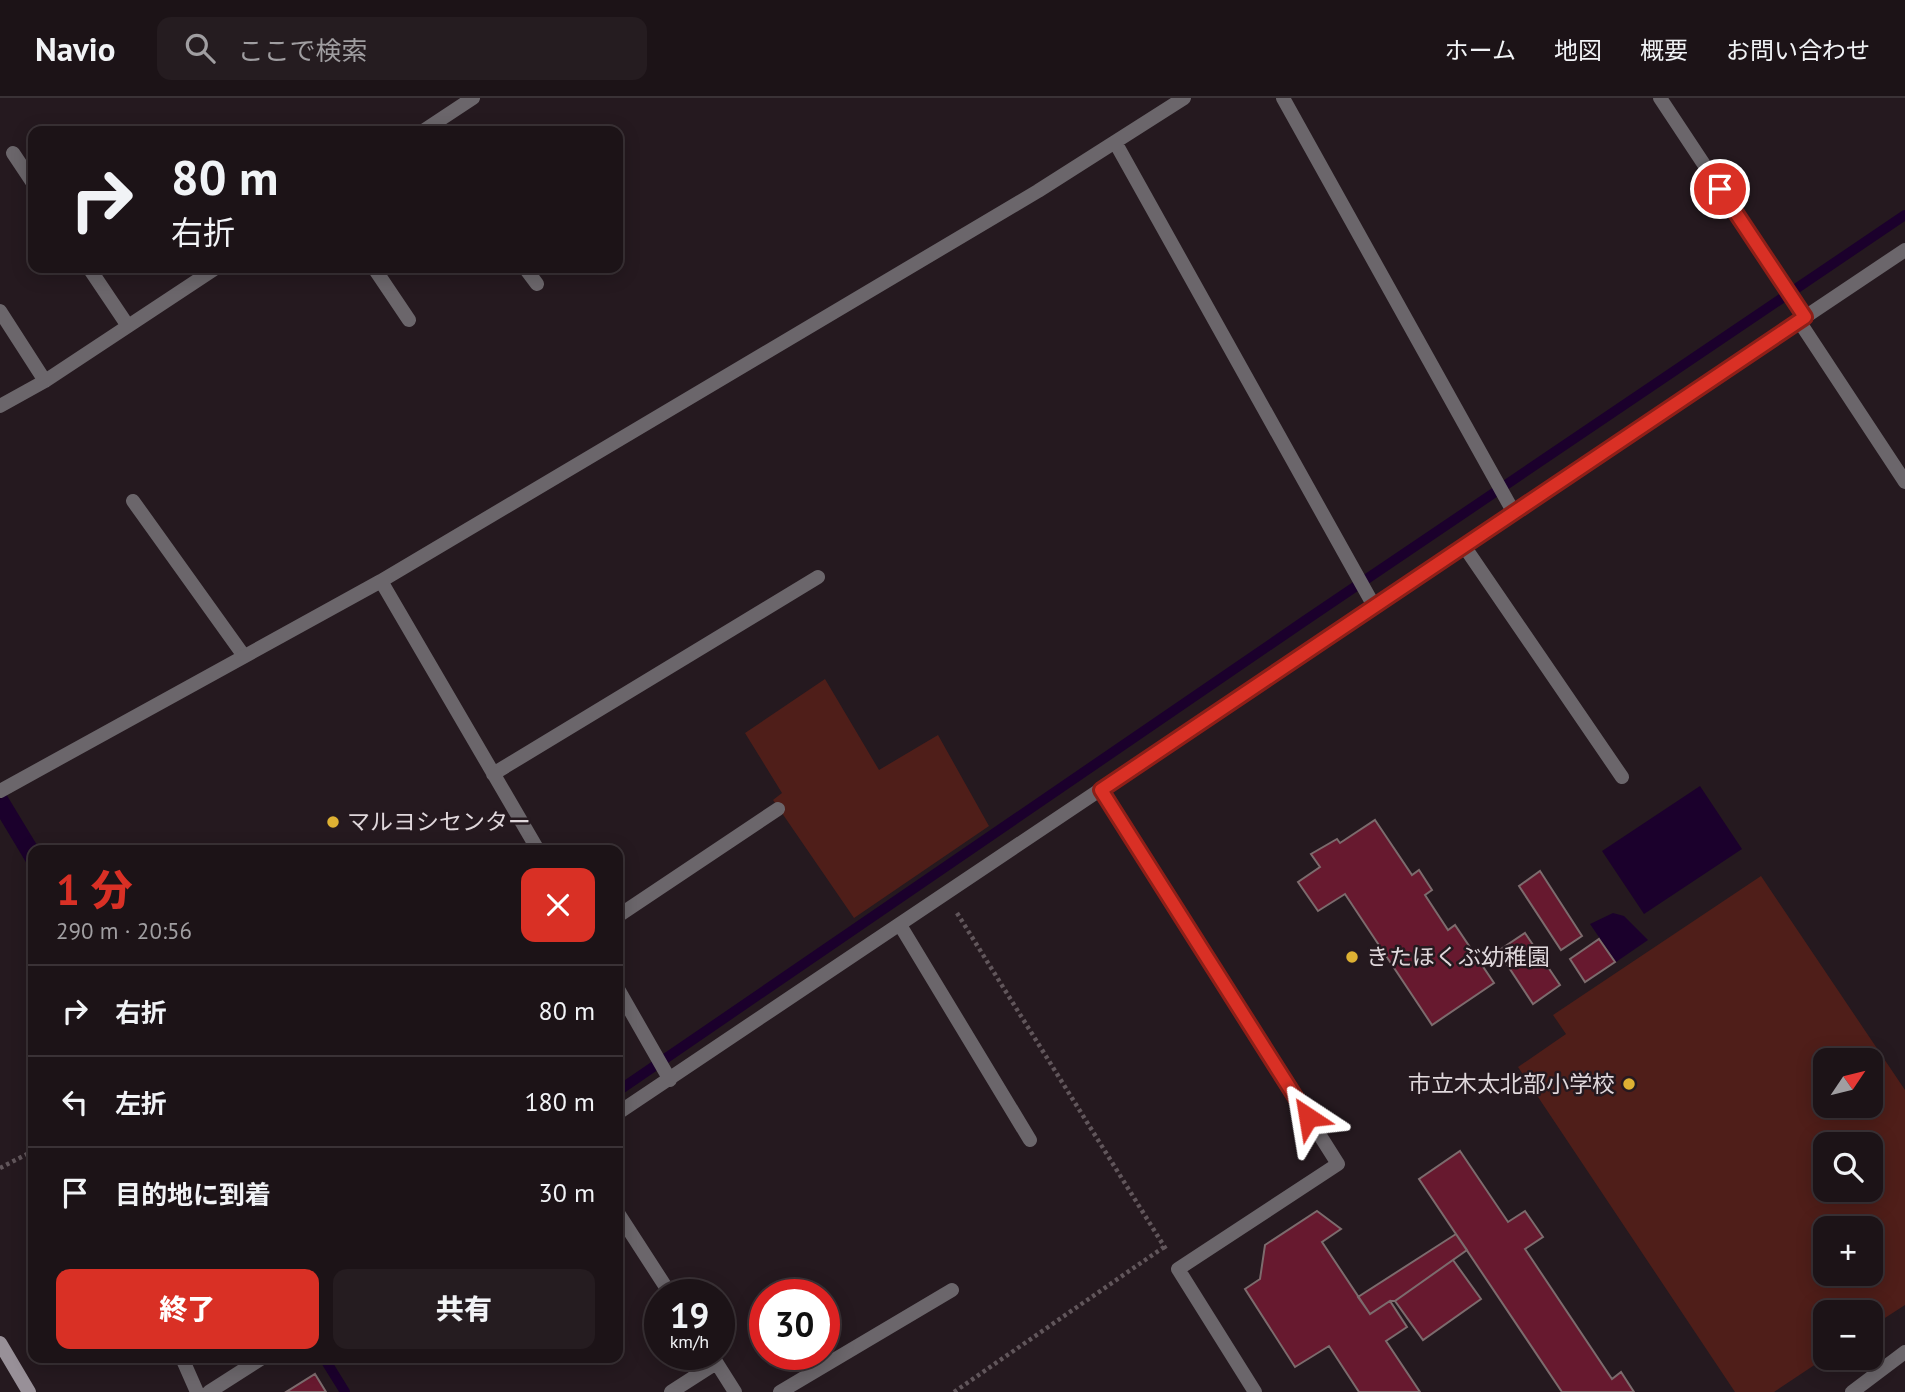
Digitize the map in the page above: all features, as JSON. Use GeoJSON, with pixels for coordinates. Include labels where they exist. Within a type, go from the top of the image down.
{"type":"FeatureCollection","features":[{"type":"Feature","properties":{"kind":"main road"},"geometry":{"type":"LineString","coordinates":[[0,1343],[29,1392]]}},
{"type":"Feature","properties":{"kind":"street"},"geometry":{"type":"LineString","coordinates":[[434,126],[473,98]]}},
{"type":"Feature","properties":{"kind":"street"},"geometry":{"type":"LineString","coordinates":[[4,789],[381,581],[1014,205],[1184,98]]}},
{"type":"Feature","properties":{"kind":"street"},"geometry":{"type":"LineString","coordinates":[[1283,98],[1514,513]]}},
{"type":"Feature","properties":{"kind":"street"},"geometry":{"type":"LineString","coordinates":[[1660,98],[1780,280],[1905,482]]}},
{"type":"Feature","properties":{"kind":"street"},"geometry":{"type":"LineString","coordinates":[[1115,142],[1374,606]]}},
{"type":"Feature","properties":{"kind":"street"},"geometry":{"type":"LineString","coordinates":[[13,153],[28,176]]}},
{"type":"Feature","properties":{"kind":"street"},"geometry":{"type":"LineString","coordinates":[[623,1111],[1905,250]]}},
{"type":"Feature","properties":{"kind":"street"},"geometry":{"type":"LineString","coordinates":[[92,273],[128,326]]}},
{"type":"Feature","properties":{"kind":"street"},"geometry":{"type":"LineString","coordinates":[[0,406],[45,381],[208,273]]}},
{"type":"Feature","properties":{"kind":"street"},"geometry":{"type":"LineString","coordinates":[[377,273],[410,320]]}},
{"type":"Feature","properties":{"kind":"street"},"geometry":{"type":"LineString","coordinates":[[529,273],[537,284]]}},
{"type":"Feature","properties":{"kind":"street"},"geometry":{"type":"LineString","coordinates":[[0,311],[45,381]]}},
{"type":"Feature","properties":{"kind":"street"},"geometry":{"type":"LineString","coordinates":[[134,501],[244,656]]}},
{"type":"Feature","properties":{"kind":"street"},"geometry":{"type":"LineString","coordinates":[[1464,546],[1622,778]]}},
{"type":"Feature","properties":{"kind":"street"},"geometry":{"type":"LineString","coordinates":[[493,774],[818,577]]}},
{"type":"Feature","properties":{"kind":"street"},"geometry":{"type":"LineString","coordinates":[[381,581],[535,845]]}},
{"type":"Feature","properties":{"kind":"street"},"geometry":{"type":"LineString","coordinates":[[1101,790],[1338,1164],[1178,1269],[1255,1392]]}},
{"type":"Feature","properties":{"kind":"street"},"geometry":{"type":"LineString","coordinates":[[623,913],[778,809]]}},
{"type":"Feature","properties":{"kind":"street"},"geometry":{"type":"LineString","coordinates":[[900,925],[1030,1140]]}},
{"type":"Feature","properties":{"kind":"street"},"geometry":{"type":"LineString","coordinates":[[623,998],[670,1080]]}},
{"type":"Feature","properties":{"kind":"street"},"geometry":{"type":"LineString","coordinates":[[623,1221],[661,1279]]}},
{"type":"Feature","properties":{"kind":"street"},"geometry":{"type":"LineString","coordinates":[[779,1392],[952,1290]]}},
{"type":"Feature","properties":{"kind":"street"},"geometry":{"type":"LineString","coordinates":[[1852,1392],[1905,1352]]}},
{"type":"Feature","properties":{"kind":"street"},"geometry":{"type":"LineString","coordinates":[[184,1363],[197,1392]]}},
{"type":"Feature","properties":{"kind":"street"},"geometry":{"type":"LineString","coordinates":[[209,1392],[254,1363]]}},
{"type":"Feature","properties":{"kind":"street"},"geometry":{"type":"LineString","coordinates":[[671,1392],[699,1370]]}},
{"type":"Feature","properties":{"kind":"street"},"geometry":{"type":"LineString","coordinates":[[720,1370],[735,1392]]}},
{"type":"Feature","properties":{"kind":"path"},"geometry":{"type":"LineString","coordinates":[[946,895],[1178,1269]]}},
{"type":"Feature","properties":{"kind":"path"},"geometry":{"type":"LineString","coordinates":[[0,1168],[28,1154]]}},
{"type":"Feature","properties":{"kind":"path"},"geometry":{"type":"LineString","coordinates":[[954,1392],[1164,1247]]}},
{"type":"Feature","properties":{"kind":"shaded area"},"geometry":{"type":"Polygon","coordinates":[[[825,679],[879,770],[938,735],[989,826],[854,918],[773,800],[782,793],[745,733],[825,679]]]}},
{"type":"Feature","properties":{"kind":"shaded area"},"geometry":{"type":"Polygon","coordinates":[[[0,784],[37,845],[28,845],[28,866],[0,819],[0,784]]]}},
{"type":"Feature","properties":{"kind":"shaded area"},"geometry":{"type":"Polygon","coordinates":[[[1700,786],[1742,849],[1644,914],[1602,851],[1700,786]]]}},
{"type":"Feature","properties":{"kind":"shaded area"},"geometry":{"type":"Polygon","coordinates":[[[1761,876],[1877,1048],[1813,1048],[1813,1118],[1883,1118],[1883,1057],[1905,1090],[1905,1305],[1883,1319],[1883,1300],[1813,1300],[1813,1366],[1774,1392],[1735,1392],[1518,1067],[1566,1034],[1553,1015],[1761,876]]]}},
{"type":"Feature","properties":{"kind":"shaded area"},"geometry":{"type":"Polygon","coordinates":[[[1613,913],[1624,916],[1648,940],[1616,962],[1590,924],[1613,913]]]}},
{"type":"Feature","properties":{"kind":"building"},"geometry":{"type":"Polygon","coordinates":[[[1375,820],[1412,875],[1419,870],[1432,890],[1425,895],[1448,930],[1455,925],[1494,983],[1432,1025],[1345,894],[1318,911],[1298,882],[1320,867],[1311,854],[1337,839],[1340,843],[1375,820]]]}},
{"type":"Feature","properties":{"kind":"building"},"geometry":{"type":"Polygon","coordinates":[[[1540,871],[1582,936],[1561,950],[1519,886],[1540,871]]]}},
{"type":"Feature","properties":{"kind":"building"},"geometry":{"type":"Polygon","coordinates":[[[1525,933],[1560,985],[1533,1004],[1498,951],[1525,933]]]}},
{"type":"Feature","properties":{"kind":"building"},"geometry":{"type":"Polygon","coordinates":[[[1599,939],[1615,962],[1585,982],[1570,959],[1599,939]]]}},
{"type":"Feature","properties":{"kind":"building"},"geometry":{"type":"Polygon","coordinates":[[[1460,1151],[1508,1222],[1525,1211],[1543,1237],[1525,1249],[1612,1379],[1621,1372],[1634,1392],[1562,1392],[1419,1179],[1460,1151]]]}},
{"type":"Feature","properties":{"kind":"building"},"geometry":{"type":"Polygon","coordinates":[[[1317,1211],[1341,1229],[1322,1242],[1370,1314],[1390,1301],[1407,1327],[1386,1341],[1420,1392],[1359,1392],[1329,1346],[1295,1367],[1245,1289],[1260,1279],[1265,1245],[1317,1211]]]}},
{"type":"Feature","properties":{"kind":"building"},"geometry":{"type":"Polygon","coordinates":[[[1456,1234],[1467,1250],[1395,1301],[1390,1301],[1370,1314],[1358,1297],[1456,1234]]]}},
{"type":"Feature","properties":{"kind":"building"},"geometry":{"type":"Polygon","coordinates":[[[1453,1260],[1481,1299],[1423,1340],[1395,1301],[1453,1260]]]}},
{"type":"Feature","properties":{"kind":"building"},"geometry":{"type":"Polygon","coordinates":[[[315,1374],[326,1392],[286,1392],[315,1374]]]}},
{"type":"Feature","properties":{"kind":"waterway"},"geometry":{"type":"LineString","coordinates":[[623,1088],[1303,622],[1905,215]]}},
{"type":"Feature","properties":{"kind":"waterway"},"geometry":{"type":"LineString","coordinates":[[327,1363],[345,1392]]}},
{"type":"Feature","properties":{"kind":"place","name":"マルヨシセンター"},"geometry":{"type":"Point","coordinates":[333,822]}},
{"type":"Feature","properties":{"kind":"place","name":"きたほくぶ幼稚園"},"geometry":{"type":"Point","coordinates":[1352,957]}},
{"type":"Feature","properties":{"kind":"place","name":"市立木太北部小学校"},"geometry":{"type":"Point","coordinates":[1629,1084]}},
{"type":"Feature","properties":{"kind":"route"},"geometry":{"type":"LineString","coordinates":[[1308,1117],[1101,790],[1805,317],[1720,189]]}}]}
